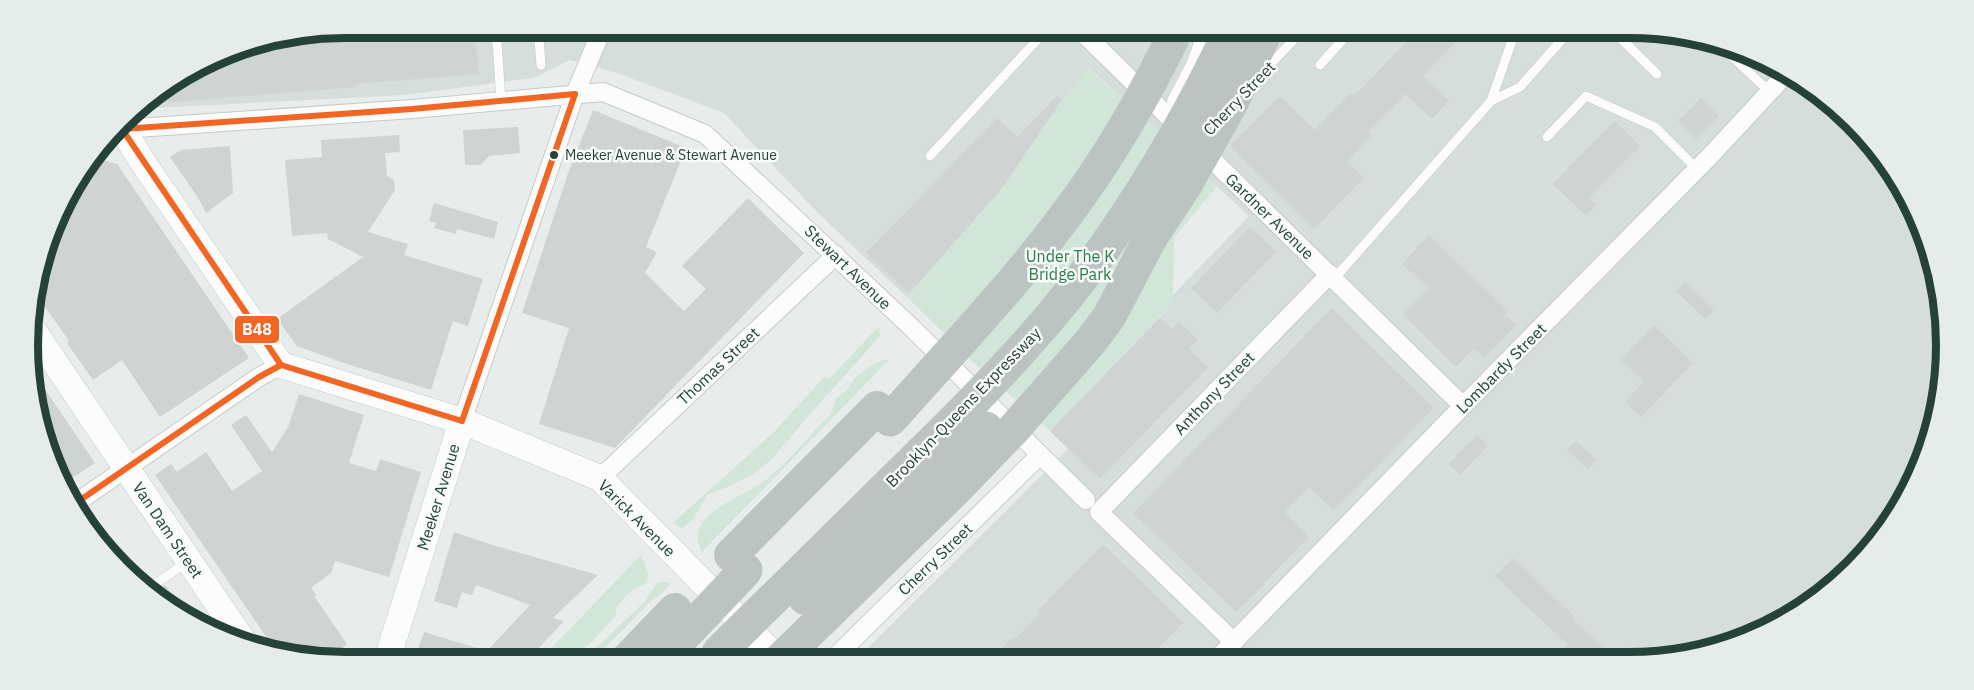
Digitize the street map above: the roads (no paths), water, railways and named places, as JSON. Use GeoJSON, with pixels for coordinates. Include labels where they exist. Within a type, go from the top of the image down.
{"type":"FeatureCollection","features":[{"type":"Feature","properties":{"kind":"highway"},"geometry":{"type":"LineString","coordinates":[[638,652],[684,618],[992,304],[1046,242],[1083,191],[1131,116],[1172,38]]}},
{"type":"Feature","properties":{"kind":"highway","name":"Brooklyn-Queens Expressway"},"geometry":{"type":"LineString","coordinates":[[939,471],[1020,351],[1108,242],[1170,146],[1227,38]]}},
{"type":"Feature","properties":{"kind":"highway"},"geometry":{"type":"LineString","coordinates":[[732,652],[792,613],[939,471],[1012,431],[1091,341],[1109,317],[1150,239],[1211,141],[1262,38]]}},
{"type":"Feature","properties":{"kind":"highway"},"geometry":{"type":"LineString","coordinates":[[782,652],[792,613]]}},
{"type":"Feature","properties":{"kind":"highway"},"geometry":{"type":"LineString","coordinates":[[663,652],[684,618]]}},
{"type":"Feature","properties":{"kind":"main road"},"geometry":{"type":"LineString","coordinates":[[122,134],[280,364]]}},
{"type":"Feature","properties":{"kind":"main road","name":"Van Dam Street"},"geometry":{"type":"LineString","coordinates":[[38,337],[237,633]]}},
{"type":"Feature","properties":{"kind":"main road","name":"Varick Avenue"},"geometry":{"type":"LineString","coordinates":[[280,364],[462,421],[600,478],[769,652]]}},
{"type":"Feature","properties":{"kind":"main road","name":"Meeker Avenue"},"geometry":{"type":"LineString","coordinates":[[389,652],[462,421]]}},
{"type":"Feature","properties":{"kind":"street","name":"Meeker Avenue"},"geometry":{"type":"LineString","coordinates":[[462,421],[575,94],[598,38]]}},
{"type":"Feature","properties":{"kind":"street","name":"Gardner Avenue"},"geometry":{"type":"LineString","coordinates":[[1088,38],[1463,406]]}},
{"type":"Feature","properties":{"kind":"street"},"geometry":{"type":"LineString","coordinates":[[1174,101],[1193,65],[1203,38]]}},
{"type":"Feature","properties":{"kind":"street","name":"Lombardy Street"},"geometry":{"type":"LineString","coordinates":[[1224,652],[1697,170],[1782,78]]}},
{"type":"Feature","properties":{"kind":"street","name":"Cherry Street"},"geometry":{"type":"LineString","coordinates":[[1196,143],[1245,91]]}},
{"type":"Feature","properties":{"kind":"street","name":"Stewart Avenue"},"geometry":{"type":"LineString","coordinates":[[126,130],[603,92],[705,134],[836,255],[1234,642]]}},
{"type":"Feature","properties":{"kind":"street","name":"Thomas Street"},"geometry":{"type":"LineString","coordinates":[[600,478],[836,255]]}},
{"type":"Feature","properties":{"kind":"street","name":"Anthony Street"},"geometry":{"type":"LineString","coordinates":[[1092,506],[1332,277]]}},
{"type":"Feature","properties":{"kind":"street"},"geometry":{"type":"LineString","coordinates":[[80,500],[280,364]]}},
{"type":"Feature","properties":{"kind":"street","name":"Cherry Street"},"geometry":{"type":"LineString","coordinates":[[840,652],[1040,455]]}},
{"type":"Feature","properties":{"kind":"lane"},"geometry":{"type":"LineString","coordinates":[[497,38],[501,101]]}},
{"type":"Feature","properties":{"kind":"lane"},"geometry":{"type":"LineString","coordinates":[[539,38],[541,65]]}},
{"type":"Feature","properties":{"kind":"lane"},"geometry":{"type":"LineString","coordinates":[[930,156],[1039,38]]}},
{"type":"Feature","properties":{"kind":"lane","name":"Cherry Street"},"geometry":{"type":"LineString","coordinates":[[1245,91],[1296,38]]}},
{"type":"Feature","properties":{"kind":"lane"},"geometry":{"type":"LineString","coordinates":[[1320,65],[1344,38]]}},
{"type":"Feature","properties":{"kind":"lane"},"geometry":{"type":"LineString","coordinates":[[1491,101],[1513,38]]}},
{"type":"Feature","properties":{"kind":"lane"},"geometry":{"type":"LineString","coordinates":[[1332,277],[1491,101],[1520,87],[1563,38]]}},
{"type":"Feature","properties":{"kind":"lane"},"geometry":{"type":"LineString","coordinates":[[1620,38],[1657,74]]}},
{"type":"Feature","properties":{"kind":"lane"},"geometry":{"type":"LineString","coordinates":[[1730,55],[1769,91]]}},
{"type":"Feature","properties":{"kind":"lane"},"geometry":{"type":"LineString","coordinates":[[1547,137],[1586,96],[1655,127],[1697,170]]}},
{"type":"Feature","properties":{"kind":"lane"},"geometry":{"type":"LineString","coordinates":[[153,585],[189,561]]}},
{"type":"Feature","properties":{"kind":"place","name":"Meeker Avenue & Stewart Avenue"},"geometry":{"type":"Point","coordinates":[554,155]}},
{"type":"Feature","properties":{"kind":"park label","name":"Under The K Bridge Park"},"geometry":{"type":"Point","coordinates":[1070,265]}}]}
